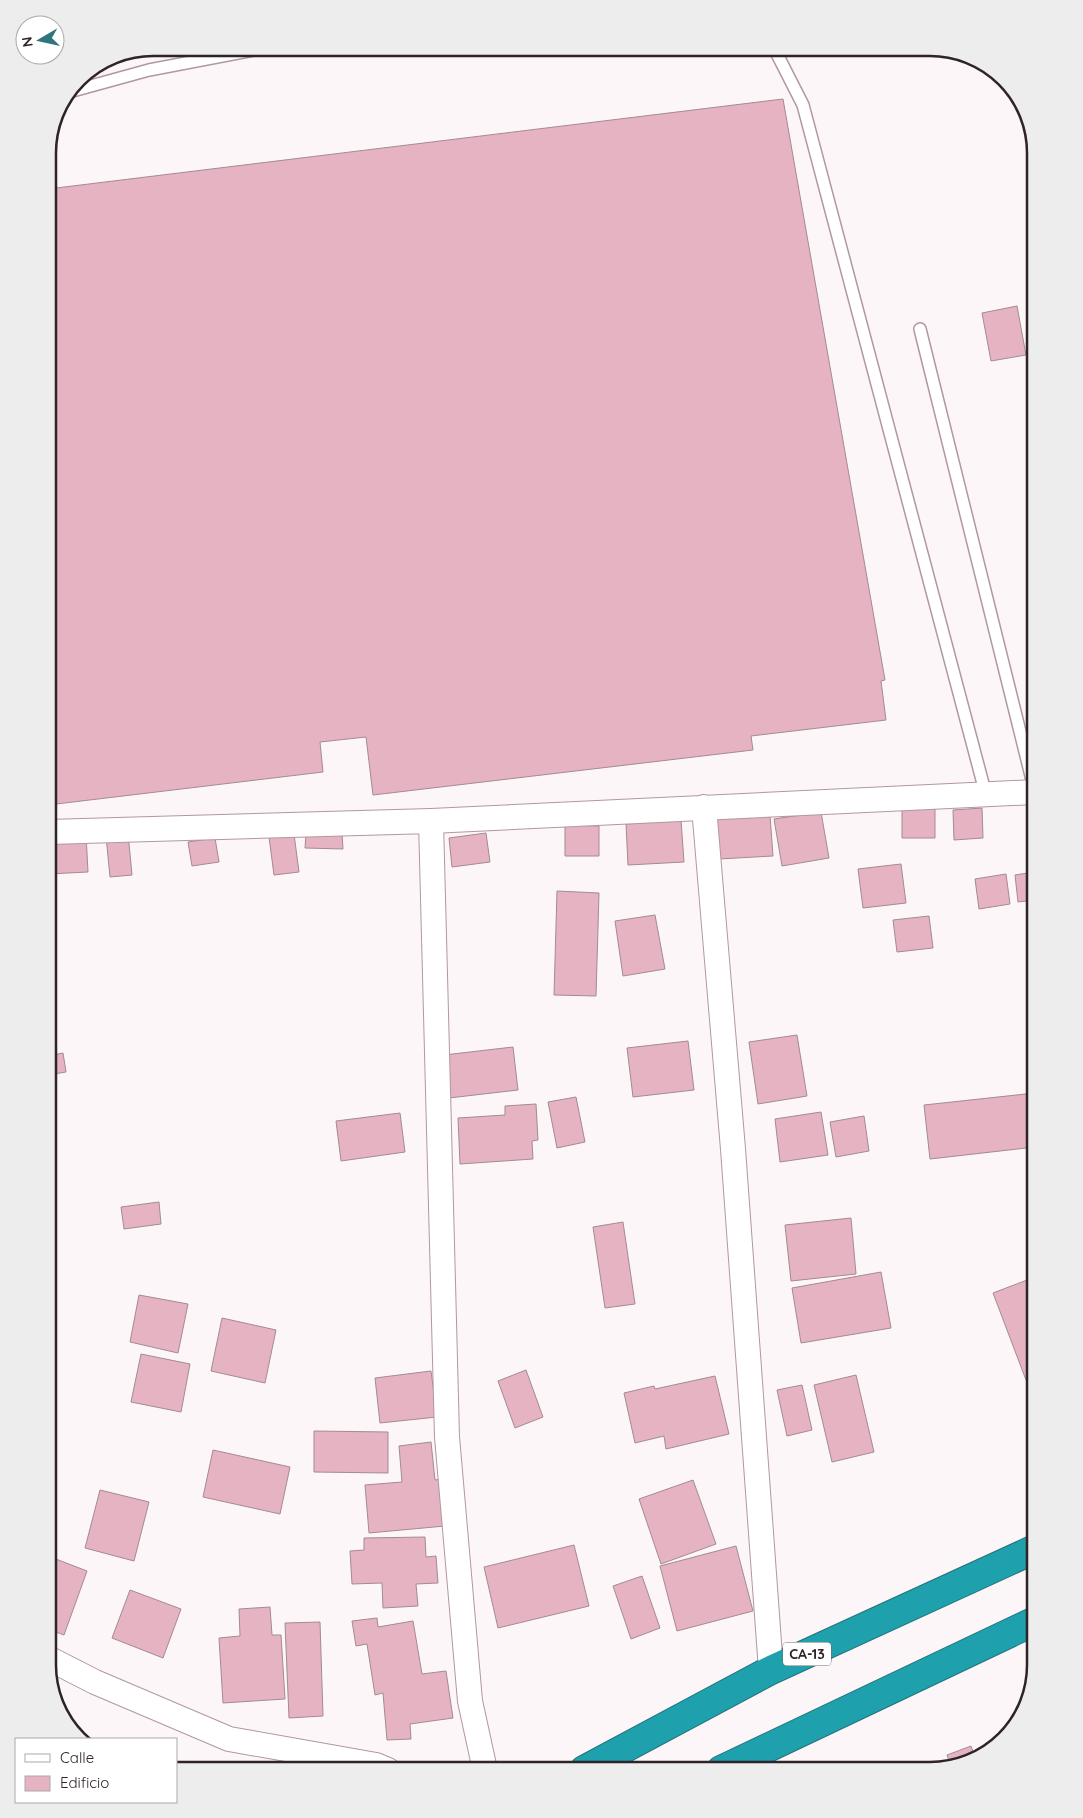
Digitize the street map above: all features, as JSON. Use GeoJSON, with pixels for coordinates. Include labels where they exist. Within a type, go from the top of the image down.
{"type":"FeatureCollection","features":[{"type":"Feature","properties":{"kind":"highway","name":"CA-13"},"geometry":{"type":"LineString","coordinates":[[599,1762],[771,1670],[1027,1553]]}},
{"type":"Feature","properties":{"kind":"highway"},"geometry":{"type":"LineString","coordinates":[[738,1762],[1027,1625]]}},
{"type":"Feature","properties":{"kind":"street"},"geometry":{"type":"LineString","coordinates":[[56,832],[431,821],[1027,792]]}},
{"type":"Feature","properties":{"kind":"street"},"geometry":{"type":"LineString","coordinates":[[704,807],[733,1149],[771,1670]]}},
{"type":"Feature","properties":{"kind":"street"},"geometry":{"type":"LineString","coordinates":[[431,821],[448,1438],[470,1702],[483,1762]]}},
{"type":"Feature","properties":{"kind":"street"},"geometry":{"type":"LineString","coordinates":[[56,1662],[94,1682],[229,1739],[359,1762]]}},
{"type":"Feature","properties":{"kind":"lane"},"geometry":{"type":"LineString","coordinates":[[80,89],[148,70],[222,56]]}},
{"type":"Feature","properties":{"kind":"lane"},"geometry":{"type":"LineString","coordinates":[[778,56],[803,104],[980,764],[986,795]]}},
{"type":"Feature","properties":{"kind":"lane"},"geometry":{"type":"LineString","coordinates":[[920,329],[1027,760]]}},
{"type":"Feature","properties":{"kind":"building"},"geometry":{"type":"Polygon","coordinates":[[[783,99],[885,680],[881,681],[886,720],[751,736],[753,750],[373,795],[366,737],[320,742],[323,772],[56,804],[56,188],[783,99]]]}},
{"type":"Feature","properties":{"kind":"building"},"geometry":{"type":"Polygon","coordinates":[[[1017,306],[1026,355],[991,361],[982,313],[1017,306]]]}},
{"type":"Feature","properties":{"kind":"building"},"geometry":{"type":"Polygon","coordinates":[[[935,804],[935,838],[902,838],[902,805],[935,804]]]}},
{"type":"Feature","properties":{"kind":"building"},"geometry":{"type":"Polygon","coordinates":[[[982,808],[983,838],[954,840],[953,810],[982,808]]]}},
{"type":"Feature","properties":{"kind":"building"},"geometry":{"type":"Polygon","coordinates":[[[821,812],[829,858],[782,866],[774,819],[821,812]]]}},
{"type":"Feature","properties":{"kind":"building"},"geometry":{"type":"Polygon","coordinates":[[[770,815],[773,856],[719,859],[716,818],[770,815]]]}},
{"type":"Feature","properties":{"kind":"building"},"geometry":{"type":"Polygon","coordinates":[[[681,820],[684,862],[628,865],[626,824],[681,820]]]}},
{"type":"Feature","properties":{"kind":"building"},"geometry":{"type":"Polygon","coordinates":[[[565,825],[599,826],[599,856],[565,856],[565,825]]]}},
{"type":"Feature","properties":{"kind":"building"},"geometry":{"type":"Polygon","coordinates":[[[128,833],[132,875],[110,877],[106,836],[128,833]]]}},
{"type":"Feature","properties":{"kind":"building"},"geometry":{"type":"Polygon","coordinates":[[[486,833],[490,862],[452,867],[449,838],[486,833]]]}},
{"type":"Feature","properties":{"kind":"building"},"geometry":{"type":"Polygon","coordinates":[[[86,834],[88,872],[56,874],[56,836],[86,834]]]}},
{"type":"Feature","properties":{"kind":"building"},"geometry":{"type":"Polygon","coordinates":[[[294,834],[299,872],[274,875],[269,837],[294,834]]]}},
{"type":"Feature","properties":{"kind":"building"},"geometry":{"type":"Polygon","coordinates":[[[306,834],[342,834],[343,849],[305,848],[306,834]]]}},
{"type":"Feature","properties":{"kind":"building"},"geometry":{"type":"Polygon","coordinates":[[[215,838],[219,862],[192,866],[188,842],[215,838]]]}},
{"type":"Feature","properties":{"kind":"building"},"geometry":{"type":"Polygon","coordinates":[[[901,864],[906,903],[863,908],[858,869],[901,864]]]}},
{"type":"Feature","properties":{"kind":"building"},"geometry":{"type":"Polygon","coordinates":[[[1027,873],[1027,901],[1018,902],[1015,875],[1027,873]]]}},
{"type":"Feature","properties":{"kind":"building"},"geometry":{"type":"Polygon","coordinates":[[[1006,874],[1010,904],[979,909],[975,879],[1006,874]]]}},
{"type":"Feature","properties":{"kind":"building"},"geometry":{"type":"Polygon","coordinates":[[[557,891],[599,893],[596,996],[554,995],[557,891]]]}},
{"type":"Feature","properties":{"kind":"building"},"geometry":{"type":"Polygon","coordinates":[[[655,915],[665,969],[623,976],[615,921],[655,915]]]}},
{"type":"Feature","properties":{"kind":"building"},"geometry":{"type":"Polygon","coordinates":[[[929,916],[933,948],[897,952],[893,920],[929,916]]]}},
{"type":"Feature","properties":{"kind":"building"},"geometry":{"type":"Polygon","coordinates":[[[797,1035],[807,1096],[758,1104],[749,1042],[797,1035]]]}},
{"type":"Feature","properties":{"kind":"building"},"geometry":{"type":"Polygon","coordinates":[[[688,1041],[694,1090],[633,1097],[627,1048],[688,1041]]]}},
{"type":"Feature","properties":{"kind":"building"},"geometry":{"type":"Polygon","coordinates":[[[513,1047],[518,1090],[449,1098],[444,1055],[513,1047]]]}},
{"type":"Feature","properties":{"kind":"building"},"geometry":{"type":"Polygon","coordinates":[[[63,1053],[66,1072],[56,1074],[56,1054],[63,1053]]]}},
{"type":"Feature","properties":{"kind":"building"},"geometry":{"type":"Polygon","coordinates":[[[1027,1094],[1027,1148],[930,1159],[924,1105],[1027,1094]]]}},
{"type":"Feature","properties":{"kind":"building"},"geometry":{"type":"Polygon","coordinates":[[[576,1097],[585,1142],[557,1148],[548,1102],[576,1097]]]}},
{"type":"Feature","properties":{"kind":"building"},"geometry":{"type":"Polygon","coordinates":[[[536,1104],[538,1140],[532,1141],[533,1159],[460,1164],[458,1118],[505,1115],[505,1106],[536,1104]]]}},
{"type":"Feature","properties":{"kind":"building"},"geometry":{"type":"Polygon","coordinates":[[[821,1112],[828,1155],[780,1162],[775,1119],[821,1112]]]}},
{"type":"Feature","properties":{"kind":"building"},"geometry":{"type":"Polygon","coordinates":[[[400,1113],[405,1152],[341,1161],[336,1121],[400,1113]]]}},
{"type":"Feature","properties":{"kind":"building"},"geometry":{"type":"Polygon","coordinates":[[[864,1116],[869,1151],[836,1157],[830,1122],[864,1116]]]}},
{"type":"Feature","properties":{"kind":"building"},"geometry":{"type":"Polygon","coordinates":[[[159,1202],[161,1224],[124,1229],[121,1207],[159,1202]]]}},
{"type":"Feature","properties":{"kind":"building"},"geometry":{"type":"Polygon","coordinates":[[[851,1218],[856,1274],[791,1281],[785,1225],[851,1218]]]}},
{"type":"Feature","properties":{"kind":"building"},"geometry":{"type":"Polygon","coordinates":[[[623,1222],[635,1304],[605,1308],[593,1227],[623,1222]]]}},
{"type":"Feature","properties":{"kind":"building"},"geometry":{"type":"Polygon","coordinates":[[[881,1272],[891,1328],[801,1343],[792,1288],[881,1272]]]}},
{"type":"Feature","properties":{"kind":"building"},"geometry":{"type":"Polygon","coordinates":[[[1027,1280],[1026,1380],[993,1293],[1027,1280]]]}},
{"type":"Feature","properties":{"kind":"building"},"geometry":{"type":"Polygon","coordinates":[[[139,1295],[188,1304],[178,1353],[130,1342],[139,1295]]]}},
{"type":"Feature","properties":{"kind":"building"},"geometry":{"type":"Polygon","coordinates":[[[222,1318],[276,1330],[265,1383],[211,1371],[222,1318]]]}},
{"type":"Feature","properties":{"kind":"building"},"geometry":{"type":"Polygon","coordinates":[[[141,1354],[190,1364],[181,1412],[131,1402],[141,1354]]]}},
{"type":"Feature","properties":{"kind":"building"},"geometry":{"type":"Polygon","coordinates":[[[526,1370],[543,1417],[515,1428],[498,1381],[526,1370]]]}},
{"type":"Feature","properties":{"kind":"building"},"geometry":{"type":"Polygon","coordinates":[[[431,1371],[437,1417],[380,1423],[375,1378],[431,1371]]]}},
{"type":"Feature","properties":{"kind":"building"},"geometry":{"type":"Polygon","coordinates":[[[856,1375],[874,1452],[832,1462],[814,1385],[856,1375]]]}},
{"type":"Feature","properties":{"kind":"building"},"geometry":{"type":"Polygon","coordinates":[[[715,1376],[729,1434],[666,1449],[664,1436],[635,1443],[624,1393],[654,1386],[655,1389],[715,1376]]]}},
{"type":"Feature","properties":{"kind":"building"},"geometry":{"type":"Polygon","coordinates":[[[802,1385],[812,1430],[787,1436],[777,1390],[802,1385]]]}},
{"type":"Feature","properties":{"kind":"building"},"geometry":{"type":"Polygon","coordinates":[[[314,1431],[388,1432],[388,1473],[314,1472],[314,1431]]]}},
{"type":"Feature","properties":{"kind":"building"},"geometry":{"type":"Polygon","coordinates":[[[431,1442],[435,1480],[441,1479],[445,1526],[369,1533],[365,1485],[402,1482],[399,1446],[431,1442]]]}},
{"type":"Feature","properties":{"kind":"building"},"geometry":{"type":"Polygon","coordinates":[[[213,1450],[290,1467],[280,1514],[203,1497],[213,1450]]]}},
{"type":"Feature","properties":{"kind":"building"},"geometry":{"type":"Polygon","coordinates":[[[693,1480],[716,1544],[661,1564],[639,1499],[693,1480]]]}},
{"type":"Feature","properties":{"kind":"building"},"geometry":{"type":"Polygon","coordinates":[[[100,1490],[149,1502],[134,1561],[85,1548],[100,1490]]]}},
{"type":"Feature","properties":{"kind":"building"},"geometry":{"type":"Polygon","coordinates":[[[425,1537],[426,1557],[436,1556],[438,1583],[416,1584],[418,1606],[383,1608],[382,1583],[352,1584],[350,1551],[364,1550],[364,1538],[425,1537]]]}},
{"type":"Feature","properties":{"kind":"building"},"geometry":{"type":"Polygon","coordinates":[[[574,1545],[589,1606],[498,1628],[484,1567],[574,1545]]]}},
{"type":"Feature","properties":{"kind":"building"},"geometry":{"type":"Polygon","coordinates":[[[736,1546],[753,1611],[677,1631],[660,1566],[736,1546]]]}},
{"type":"Feature","properties":{"kind":"building"},"geometry":{"type":"Polygon","coordinates":[[[56,1559],[87,1571],[64,1635],[56,1632],[56,1559]]]}},
{"type":"Feature","properties":{"kind":"building"},"geometry":{"type":"Polygon","coordinates":[[[642,1576],[660,1628],[631,1639],[613,1586],[642,1576]]]}},
{"type":"Feature","properties":{"kind":"building"},"geometry":{"type":"Polygon","coordinates":[[[130,1590],[181,1609],[163,1658],[112,1638],[130,1590]]]}},
{"type":"Feature","properties":{"kind":"building"},"geometry":{"type":"Polygon","coordinates":[[[270,1607],[272,1635],[281,1635],[285,1699],[223,1703],[219,1638],[240,1636],[239,1609],[270,1607]]]}},
{"type":"Feature","properties":{"kind":"building"},"geometry":{"type":"Polygon","coordinates":[[[377,1618],[378,1627],[413,1621],[422,1674],[446,1671],[453,1718],[410,1724],[411,1739],[387,1740],[383,1693],[375,1695],[367,1644],[356,1646],[352,1621],[377,1618]]]}},
{"type":"Feature","properties":{"kind":"building"},"geometry":{"type":"Polygon","coordinates":[[[320,1622],[323,1716],[289,1718],[285,1623],[320,1622]]]}},
{"type":"Feature","properties":{"kind":"building"},"geometry":{"type":"Polygon","coordinates":[[[971,1746],[973,1752],[949,1759],[947,1755],[971,1746]]]}}]}
